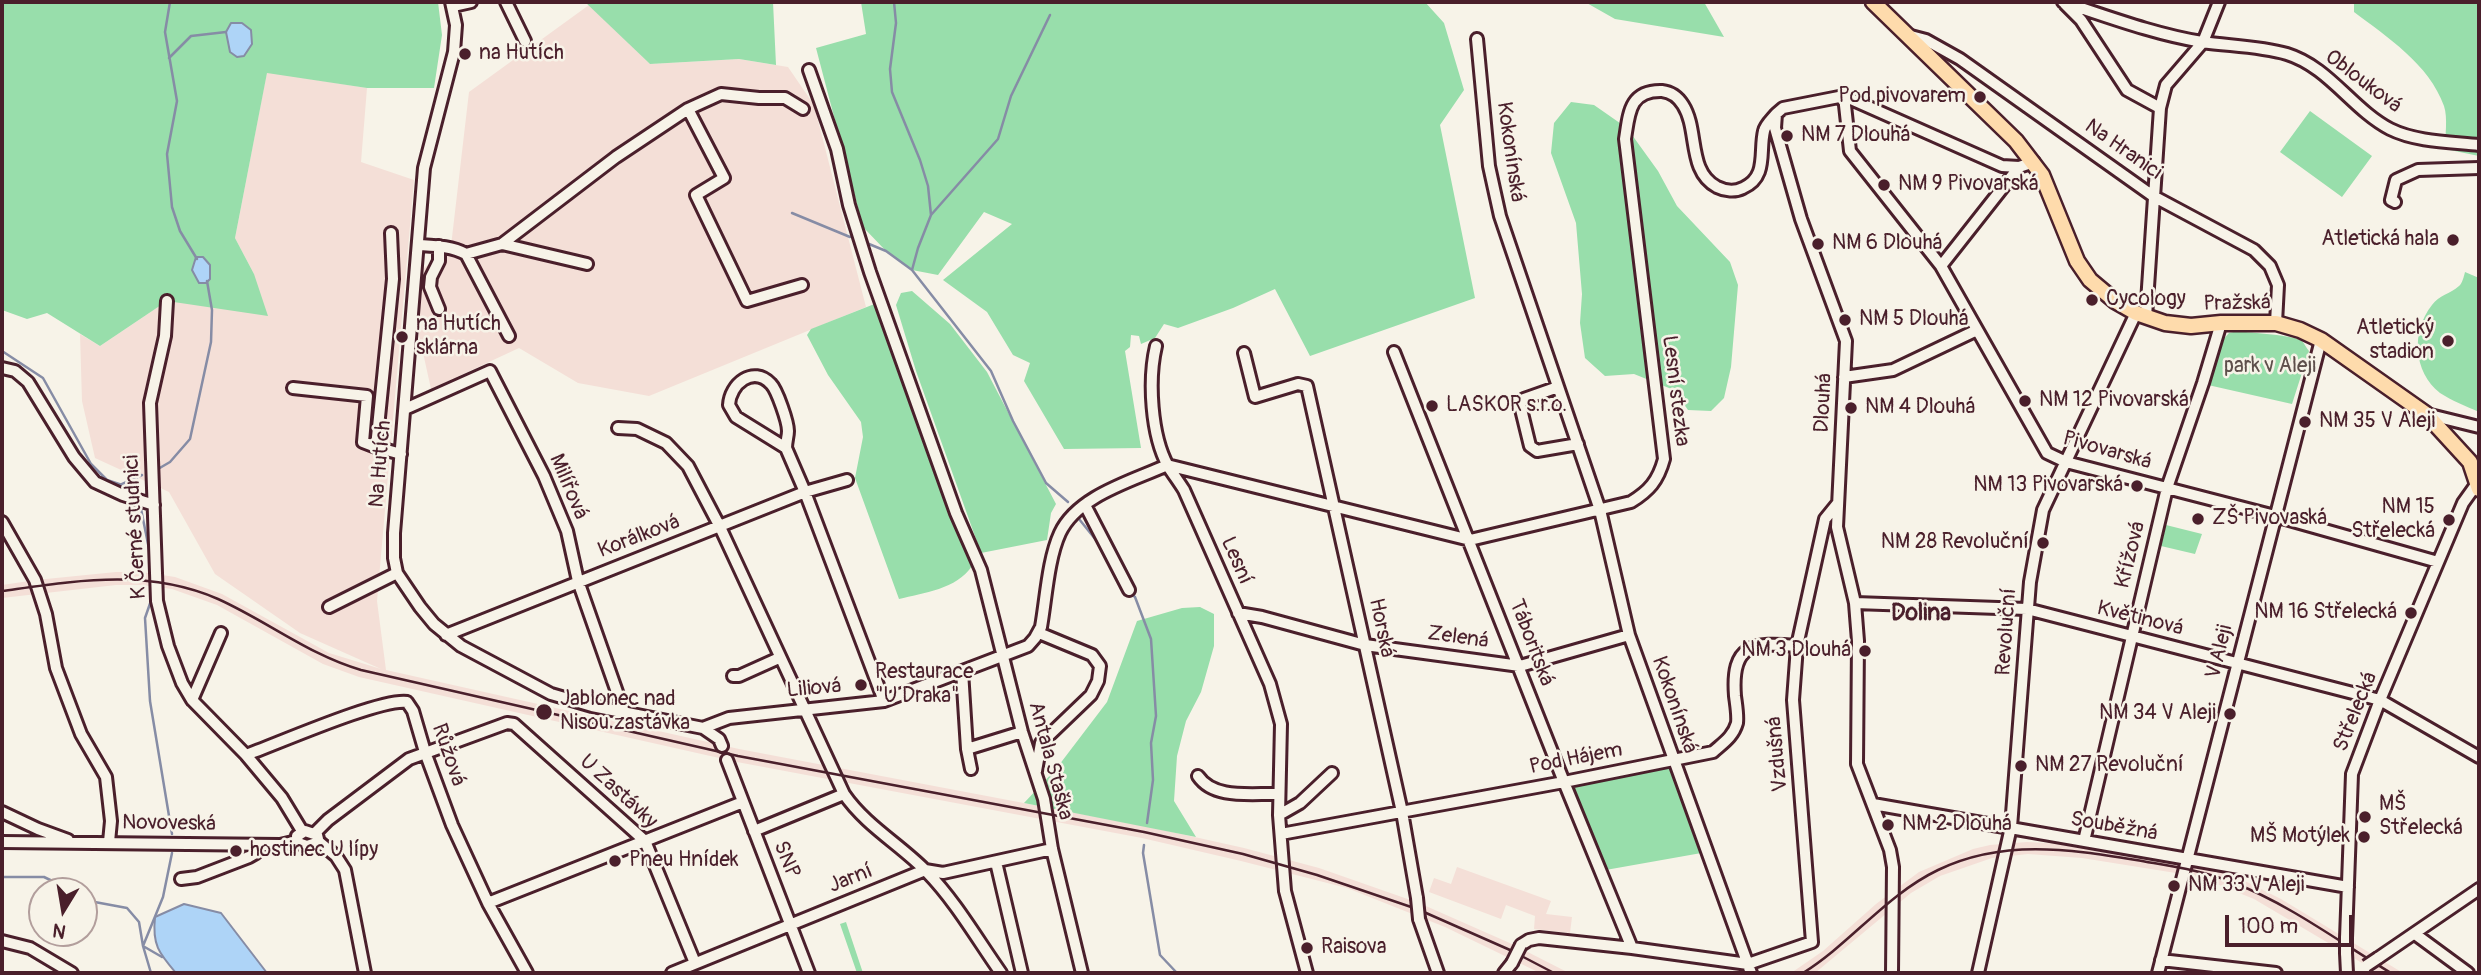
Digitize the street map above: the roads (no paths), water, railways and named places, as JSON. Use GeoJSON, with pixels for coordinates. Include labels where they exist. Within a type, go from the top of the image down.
{"type":"FeatureCollection","features":[{"type":"Feature","properties":{"kind":"main road","name":"Pražská"},"geometry":{"type":"LineString","coordinates":[[1873,2],[2016,141],[2034,162],[2042,175],[2069,245],[2084,271],[2104,293],[2141,315],[2165,323],[2191,326],[2276,323],[2301,330],[2321,340],[2426,414],[2460,448],[2470,462],[2478,486]]}},
{"type":"Feature","properties":{"kind":"street","name":"Na Hutích"},"geometry":{"type":"LineString","coordinates":[[471,2],[452,4],[456,25],[454,52],[426,156],[394,533],[397,573],[420,607],[446,635],[461,646],[551,694],[570,701],[703,728]]}},
{"type":"Feature","properties":{"kind":"street"},"geometry":{"type":"LineString","coordinates":[[506,2],[525,41]]}},
{"type":"Feature","properties":{"kind":"street"},"geometry":{"type":"LineString","coordinates":[[2063,2],[2081,20],[2127,89],[2160,108]]}},
{"type":"Feature","properties":{"kind":"street","name":"Oblouková"},"geometry":{"type":"LineString","coordinates":[[2063,2],[2151,32],[2203,42],[2262,48],[2289,55],[2324,74],[2372,117],[2390,129],[2411,137],[2479,145]]}},
{"type":"Feature","properties":{"kind":"street","name":"Revoluční"},"geometry":{"type":"LineString","coordinates":[[1978,973],[2011,827],[2027,610],[2043,510],[2141,315],[2160,108],[2166,85],[2203,42],[2219,2]]}},
{"type":"Feature","properties":{"kind":"street","name":"Na Hranici"},"geometry":{"type":"LineString","coordinates":[[1905,34],[1926,40],[1961,59],[2153,196],[2254,250],[2270,265],[2278,285],[2276,323]]}},
{"type":"Feature","properties":{"kind":"street","name":"Kokonínská"},"geometry":{"type":"LineString","coordinates":[[1477,39],[1489,166],[1497,204],[1600,510],[1629,635],[1749,969]]}},
{"type":"Feature","properties":{"kind":"street","name":"Antala Staška"},"geometry":{"type":"LineString","coordinates":[[808,70],[837,149],[849,205],[870,272],[956,513],[986,587],[1022,732],[1044,799],[1052,849],[1082,973]]}},
{"type":"Feature","properties":{"kind":"street","name":"Lesní stezka"},"geometry":{"type":"LineString","coordinates":[[1167,465],[1469,540],[1631,502],[1646,492],[1660,474],[1664,459],[1625,139],[1629,111],[1637,97],[1650,91],[1675,95],[1685,107],[1700,171],[1710,183],[1732,191],[1742,188],[1759,176],[1764,128],[1776,114]]}},
{"type":"Feature","properties":{"kind":"street"},"geometry":{"type":"LineString","coordinates":[[466,254],[502,244],[616,156],[688,109],[721,94],[785,98],[803,110]]}},
{"type":"Feature","properties":{"kind":"street"},"geometry":{"type":"LineString","coordinates":[[1776,114],[1783,108],[1844,96],[2002,166],[2019,167],[2034,162]]}},
{"type":"Feature","properties":{"kind":"street","name":"Pivovarská"},"geometry":{"type":"LineString","coordinates":[[1844,96],[1850,151],[1941,266],[2047,453],[2066,462],[2275,516],[2438,562]]}},
{"type":"Feature","properties":{"kind":"street"},"geometry":{"type":"LineString","coordinates":[[688,109],[724,177],[696,195],[747,301],[802,285]]}},
{"type":"Feature","properties":{"kind":"street","name":"Dlouhá"},"geometry":{"type":"LineString","coordinates":[[1776,114],[1775,128],[1801,219],[1846,341],[1837,527],[1855,603],[1858,641],[1857,764],[1890,850],[1893,867],[1892,973]]}},
{"type":"Feature","properties":{"kind":"street"},"geometry":{"type":"LineString","coordinates":[[1941,266],[2019,167]]}},
{"type":"Feature","properties":{"kind":"street"},"geometry":{"type":"LineString","coordinates":[[2395,202],[2391,200],[2396,180],[2418,170],[2479,168]]}},
{"type":"Feature","properties":{"kind":"street"},"geometry":{"type":"LineString","coordinates":[[376,447],[393,279],[391,233]]}},
{"type":"Feature","properties":{"kind":"street"},"geometry":{"type":"LineString","coordinates":[[502,244],[587,264]]}},
{"type":"Feature","properties":{"kind":"street"},"geometry":{"type":"LineString","coordinates":[[418,245],[439,246],[466,254],[509,336]]}},
{"type":"Feature","properties":{"kind":"street"},"geometry":{"type":"LineString","coordinates":[[439,246],[439,261],[431,277],[430,287],[439,309]]}},
{"type":"Feature","properties":{"kind":"street","name":"K Černé studnici"},"geometry":{"type":"LineString","coordinates":[[167,301],[165,336],[150,402],[157,601],[168,646],[192,701],[246,755],[282,798],[300,836]]}},
{"type":"Feature","properties":{"kind":"street","name":"Křížová"},"geometry":{"type":"LineString","coordinates":[[2084,841],[2167,488],[2221,323]]}},
{"type":"Feature","properties":{"kind":"street"},"geometry":{"type":"LineString","coordinates":[[1844,377],[1894,370],[1977,330]]}},
{"type":"Feature","properties":{"kind":"street","name":"V Aleji"},"geometry":{"type":"LineString","coordinates":[[2158,973],[2321,340]]}},
{"type":"Feature","properties":{"kind":"street","name":"Lesní"},"geometry":{"type":"LineString","coordinates":[[1156,346],[1150,391],[1160,446],[1167,465],[1184,489],[1270,684],[1278,708],[1281,731],[1279,815],[1285,891],[1307,973]]}},
{"type":"Feature","properties":{"kind":"street","name":"Táboritská"},"geometry":{"type":"LineString","coordinates":[[1394,352],[1632,948]]}},
{"type":"Feature","properties":{"kind":"street","name":"Horská"},"geometry":{"type":"LineString","coordinates":[[1244,353],[1255,397],[1298,384],[1307,386],[1402,812],[1419,919],[1438,973]]}},
{"type":"Feature","properties":{"kind":"street"},"geometry":{"type":"LineString","coordinates":[[2,368],[15,370],[29,382],[74,457],[95,482],[154,505]]}},
{"type":"Feature","properties":{"kind":"street","name":"Milířová"},"geometry":{"type":"LineString","coordinates":[[405,409],[490,371],[544,476],[567,531],[578,581],[624,712]]}},
{"type":"Feature","properties":{"kind":"street"},"geometry":{"type":"LineString","coordinates":[[786,448],[736,417],[729,405],[730,396],[741,380],[752,376],[771,383],[776,391],[788,429],[786,448],[884,701]]}},
{"type":"Feature","properties":{"kind":"street"},"geometry":{"type":"LineString","coordinates":[[1558,387],[1524,399],[1520,405],[1530,446],[1536,451],[1578,444]]}},
{"type":"Feature","properties":{"kind":"street"},"geometry":{"type":"LineString","coordinates":[[293,388],[367,396],[363,442],[401,454]]}},
{"type":"Feature","properties":{"kind":"street"},"geometry":{"type":"LineString","coordinates":[[2426,414],[2479,427]]}},
{"type":"Feature","properties":{"kind":"street"},"geometry":{"type":"LineString","coordinates":[[618,428],[637,429],[666,443],[688,466],[720,527],[844,794],[855,810],[925,870],[942,889],[1001,973]]}},
{"type":"Feature","properties":{"kind":"street"},"geometry":{"type":"LineString","coordinates":[[1035,774],[1041,743],[1091,695],[1098,681],[1100,666],[1092,655],[1039,633],[1059,534],[1085,505],[1167,465]]}},
{"type":"Feature","properties":{"kind":"street","name":"Korálková"},"geometry":{"type":"LineString","coordinates":[[446,635],[805,492],[846,480]]}},
{"type":"Feature","properties":{"kind":"street","name":"Střelecká"},"geometry":{"type":"LineString","coordinates":[[2347,973],[2352,774],[2380,700],[2463,503],[2478,486]]}},
{"type":"Feature","properties":{"kind":"street","name":"Vzdušná"},"geometry":{"type":"LineString","coordinates":[[1749,969],[1812,942],[1793,700],[1797,646],[1825,519],[1839,503]]}},
{"type":"Feature","properties":{"kind":"street"},"geometry":{"type":"LineString","coordinates":[[1085,505],[1129,590]]}},
{"type":"Feature","properties":{"kind":"street"},"geometry":{"type":"LineString","coordinates":[[2,522],[35,580],[46,614],[56,668],[81,734],[106,776],[111,821],[109,842]]}},
{"type":"Feature","properties":{"kind":"street"},"geometry":{"type":"LineString","coordinates":[[329,607],[397,573]]}},
{"type":"Feature","properties":{"kind":"street","name":"Květinová"},"geometry":{"type":"LineString","coordinates":[[1855,603],[2027,610],[2380,700],[2479,757]]}},
{"type":"Feature","properties":{"kind":"street","name":"Zelená"},"geometry":{"type":"LineString","coordinates":[[1238,613],[1365,645],[1520,666],[1629,635]]}},
{"type":"Feature","properties":{"kind":"street"},"geometry":{"type":"LineString","coordinates":[[192,701],[221,633]]}},
{"type":"Feature","properties":{"kind":"street","name":"Liliová"},"geometry":{"type":"LineString","coordinates":[[703,728],[729,718],[884,701],[1028,646],[1039,633]]}},
{"type":"Feature","properties":{"kind":"street","name":"Pod Hájem"},"geometry":{"type":"LineString","coordinates":[[1280,834],[1713,752],[1730,738],[1737,722],[1733,677],[1738,656],[1749,647],[1767,643],[1797,646]]}},
{"type":"Feature","properties":{"kind":"street"},"geometry":{"type":"LineString","coordinates":[[733,676],[739,676],[779,658]]}},
{"type":"Feature","properties":{"kind":"street"},"geometry":{"type":"LineString","coordinates":[[962,671],[967,749],[971,769]]}},
{"type":"Feature","properties":{"kind":"street","name":"Růžová"},"geometry":{"type":"LineString","coordinates":[[246,755],[355,714],[398,701],[407,702],[413,711],[452,825],[488,903],[527,973]]}},
{"type":"Feature","properties":{"kind":"street","name":"U Zastávky"},"geometry":{"type":"LineString","coordinates":[[316,837],[328,820],[410,759],[506,723],[514,724],[645,842],[695,964]]}},
{"type":"Feature","properties":{"kind":"street"},"geometry":{"type":"LineString","coordinates":[[703,728],[719,739],[722,746]]}},
{"type":"Feature","properties":{"kind":"street"},"geometry":{"type":"LineString","coordinates":[[967,749],[1022,732]]}},
{"type":"Feature","properties":{"kind":"street","name":"SNP"},"geometry":{"type":"LineString","coordinates":[[727,760],[808,973]]}},
{"type":"Feature","properties":{"kind":"street"},"geometry":{"type":"LineString","coordinates":[[1279,815],[1300,803],[1332,773]]}},
{"type":"Feature","properties":{"kind":"street"},"geometry":{"type":"LineString","coordinates":[[1198,776],[1207,788],[1214,790],[1279,794]]}},
{"type":"Feature","properties":{"kind":"street"},"geometry":{"type":"LineString","coordinates":[[754,831],[844,794]]}},
{"type":"Feature","properties":{"kind":"street"},"geometry":{"type":"LineString","coordinates":[[488,903],[743,802]]}},
{"type":"Feature","properties":{"kind":"street","name":"Souběžná"},"geometry":{"type":"LineString","coordinates":[[1873,804],[2348,887]]}},
{"type":"Feature","properties":{"kind":"street","name":"Novoveská"},"geometry":{"type":"LineString","coordinates":[[2,812],[77,843]]}},
{"type":"Feature","properties":{"kind":"street","name":"Novoveská"},"geometry":{"type":"LineString","coordinates":[[2,842],[280,845],[310,831],[316,837]]}},
{"type":"Feature","properties":{"kind":"street"},"geometry":{"type":"LineString","coordinates":[[316,837],[336,856],[345,870],[365,973]]}},
{"type":"Feature","properties":{"kind":"street","name":"Novoveská"},"geometry":{"type":"LineString","coordinates":[[181,879],[197,877],[249,857],[256,853],[259,845]]}},
{"type":"Feature","properties":{"kind":"street","name":"Jarní"},"geometry":{"type":"LineString","coordinates":[[672,973],[925,870],[943,873],[1052,849]]}},
{"type":"Feature","properties":{"kind":"street"},"geometry":{"type":"LineString","coordinates":[[996,862],[1022,973]]}},
{"type":"Feature","properties":{"kind":"street"},"geometry":{"type":"LineString","coordinates":[[2354,973],[2479,889]]}},
{"type":"Feature","properties":{"kind":"street"},"geometry":{"type":"LineString","coordinates":[[2415,934],[2468,973]]}},
{"type":"Feature","properties":{"kind":"street"},"geometry":{"type":"LineString","coordinates":[[1504,973],[1521,945],[1539,938],[1632,948],[1749,969]]}},
{"type":"Feature","properties":{"kind":"street"},"geometry":{"type":"LineString","coordinates":[[2,941],[30,948],[72,973]]}},
{"type":"Feature","properties":{"kind":"street"},"geometry":{"type":"LineString","coordinates":[[2161,960],[2276,973]]}},
{"type":"Feature","properties":{"kind":"water"},"geometry":{"type":"Polygon","coordinates":[[[231,23],[242,23],[251,30],[252,44],[244,56],[237,57],[230,52],[226,32],[231,23]]]}},
{"type":"Feature","properties":{"kind":"water"},"geometry":{"type":"Polygon","coordinates":[[[196,257],[203,257],[210,265],[210,279],[206,283],[199,283],[192,270],[196,257]]]}},
{"type":"Feature","properties":{"kind":"water"},"geometry":{"type":"Polygon","coordinates":[[[184,904],[221,913],[267,973],[176,973],[158,948],[155,917],[184,904]]]}},
{"type":"Feature","properties":{"kind":"waterway"},"geometry":{"type":"LineString","coordinates":[[170,2],[165,32],[177,101],[167,154],[172,207],[180,231],[197,259]]}},
{"type":"Feature","properties":{"kind":"waterway"},"geometry":{"type":"LineString","coordinates":[[894,2],[896,23],[890,69],[892,92],[920,160],[928,186],[931,215]]}},
{"type":"Feature","properties":{"kind":"waterway"},"geometry":{"type":"LineString","coordinates":[[912,270],[931,215],[998,139],[1011,96],[1050,15]]}},
{"type":"Feature","properties":{"kind":"waterway"},"geometry":{"type":"LineString","coordinates":[[169,58],[191,36],[226,32]]}},
{"type":"Feature","properties":{"kind":"waterway"},"geometry":{"type":"LineString","coordinates":[[792,213],[850,237]]}},
{"type":"Feature","properties":{"kind":"waterway"},"geometry":{"type":"LineString","coordinates":[[869,244],[886,251],[912,270],[991,371],[1013,421],[1046,483],[1068,502]]}},
{"type":"Feature","properties":{"kind":"waterway"},"geometry":{"type":"LineString","coordinates":[[158,469],[170,462],[190,439],[211,342],[212,310],[207,281]]}},
{"type":"Feature","properties":{"kind":"waterway"},"geometry":{"type":"LineString","coordinates":[[2,351],[43,378],[91,464],[107,480],[134,489]]}},
{"type":"Feature","properties":{"kind":"waterway"},"geometry":{"type":"LineString","coordinates":[[120,485],[142,475]]}},
{"type":"Feature","properties":{"kind":"waterway"},"geometry":{"type":"LineString","coordinates":[[141,509],[150,554]]}},
{"type":"Feature","properties":{"kind":"waterway"},"geometry":{"type":"LineString","coordinates":[[1079,519],[1100,545]]}},
{"type":"Feature","properties":{"kind":"waterway"},"geometry":{"type":"LineString","coordinates":[[1129,592],[1135,597],[1151,639],[1156,716],[1151,743],[1153,780],[1147,823]]}},
{"type":"Feature","properties":{"kind":"waterway"},"geometry":{"type":"LineString","coordinates":[[153,595],[145,618],[150,701],[172,834]]}},
{"type":"Feature","properties":{"kind":"waterway"},"geometry":{"type":"LineString","coordinates":[[1144,845],[1143,853],[1160,955],[1177,973]]}},
{"type":"Feature","properties":{"kind":"waterway"},"geometry":{"type":"LineString","coordinates":[[162,957],[143,946],[163,897],[172,853]]}},
{"type":"Feature","properties":{"kind":"waterway"},"geometry":{"type":"LineString","coordinates":[[2,877],[28,877]]}},
{"type":"Feature","properties":{"kind":"waterway"},"geometry":{"type":"LineString","coordinates":[[98,903],[127,908],[139,922],[151,973]]}},
{"type":"Feature","properties":{"kind":"railway"},"geometry":{"type":"LineString","coordinates":[[2,591],[111,580],[165,583],[191,589],[236,608],[324,656],[361,670],[738,756],[1144,832],[1243,854],[1317,875],[1417,909],[1510,950],[1554,973]]}},
{"type":"Feature","properties":{"kind":"railway"},"geometry":{"type":"LineString","coordinates":[[1803,973],[1919,880],[1962,860],[2011,850],[2036,849],[2111,856],[2185,869],[2222,879],[2295,913],[2391,973]]}},
{"type":"Feature","properties":{"kind":"place","name":"na Hutích"},"geometry":{"type":"Point","coordinates":[465,54]}},
{"type":"Feature","properties":{"kind":"place","name":"Pod pivovarem"},"geometry":{"type":"Point","coordinates":[1980,97]}},
{"type":"Feature","properties":{"kind":"place","name":"NM 7 Dlouhá"},"geometry":{"type":"Point","coordinates":[1787,136]}},
{"type":"Feature","properties":{"kind":"place","name":"NM 9 Pivovarská"},"geometry":{"type":"Point","coordinates":[1884,185]}},
{"type":"Feature","properties":{"kind":"place","name":"Atletická hala"},"geometry":{"type":"Point","coordinates":[2453,240]}},
{"type":"Feature","properties":{"kind":"place","name":"NM 6 Dlouhá"},"geometry":{"type":"Point","coordinates":[1818,244]}},
{"type":"Feature","properties":{"kind":"place","name":"Cycology"},"geometry":{"type":"Point","coordinates":[2092,300]}},
{"type":"Feature","properties":{"kind":"place","name":"NM 5 Dlouhá"},"geometry":{"type":"Point","coordinates":[1845,320]}},
{"type":"Feature","properties":{"kind":"place","name":"na Hutích sklárna"},"geometry":{"type":"Point","coordinates":[402,337]}},
{"type":"Feature","properties":{"kind":"place","name":"Atletický stadion"},"geometry":{"type":"Point","coordinates":[2448,341]}},
{"type":"Feature","properties":{"kind":"place","name":"NM 12 Pivovarská"},"geometry":{"type":"Point","coordinates":[2025,401]}},
{"type":"Feature","properties":{"kind":"place","name":"LASKOR s.r.o."},"geometry":{"type":"Point","coordinates":[1432,406]}},
{"type":"Feature","properties":{"kind":"place","name":"NM 4 Dlouhá"},"geometry":{"type":"Point","coordinates":[1851,408]}},
{"type":"Feature","properties":{"kind":"place","name":"NM 35 V Aleji"},"geometry":{"type":"Point","coordinates":[2305,422]}},
{"type":"Feature","properties":{"kind":"place","name":"NM 13 Pivovarská"},"geometry":{"type":"Point","coordinates":[2137,486]}},
{"type":"Feature","properties":{"kind":"place","name":"ZŠ Pivovaská"},"geometry":{"type":"Point","coordinates":[2198,519]}},
{"type":"Feature","properties":{"kind":"place","name":"NM 15 Střelecká"},"geometry":{"type":"Point","coordinates":[2449,520]}},
{"type":"Feature","properties":{"kind":"place","name":"NM 28 Revoluční"},"geometry":{"type":"Point","coordinates":[2043,543]}},
{"type":"Feature","properties":{"kind":"place","name":"NM 16 Střelecká"},"geometry":{"type":"Point","coordinates":[2411,613]}},
{"type":"Feature","properties":{"kind":"place","name":"NM 3 Dlouhá"},"geometry":{"type":"Point","coordinates":[1865,651]}},
{"type":"Feature","properties":{"kind":"place","name":"Restaurace \"U Draka\""},"geometry":{"type":"Point","coordinates":[861,685]}},
{"type":"Feature","properties":{"kind":"place","name":"Jablonec nad Nisou zastávka"},"geometry":{"type":"Point","coordinates":[544,712]}},
{"type":"Feature","properties":{"kind":"place","name":"NM 34 V Aleji"},"geometry":{"type":"Point","coordinates":[2230,714]}},
{"type":"Feature","properties":{"kind":"place","name":"NM 27 Revoluční"},"geometry":{"type":"Point","coordinates":[2021,766]}},
{"type":"Feature","properties":{"kind":"place","name":"MŠ Střelecká"},"geometry":{"type":"Point","coordinates":[2365,817]}},
{"type":"Feature","properties":{"kind":"place","name":"NM 2 Dlouhá"},"geometry":{"type":"Point","coordinates":[1888,825]}},
{"type":"Feature","properties":{"kind":"place","name":"MŠ Motýlek"},"geometry":{"type":"Point","coordinates":[2364,837]}},
{"type":"Feature","properties":{"kind":"place","name":"hostinec U lípy"},"geometry":{"type":"Point","coordinates":[236,851]}},
{"type":"Feature","properties":{"kind":"place","name":"Pneu Hnídek"},"geometry":{"type":"Point","coordinates":[615,861]}},
{"type":"Feature","properties":{"kind":"place","name":"NM 33 V Aleji"},"geometry":{"type":"Point","coordinates":[2174,886]}},
{"type":"Feature","properties":{"kind":"place","name":"Raisova"},"geometry":{"type":"Point","coordinates":[1307,948]}},
{"type":"Feature","properties":{"kind":"district","name":"Dolina"},"geometry":{"type":"Point","coordinates":[1921,614]}},
{"type":"Feature","properties":{"kind":"park label","name":"park v Aleji"},"geometry":{"type":"Point","coordinates":[2270,367]}}]}
